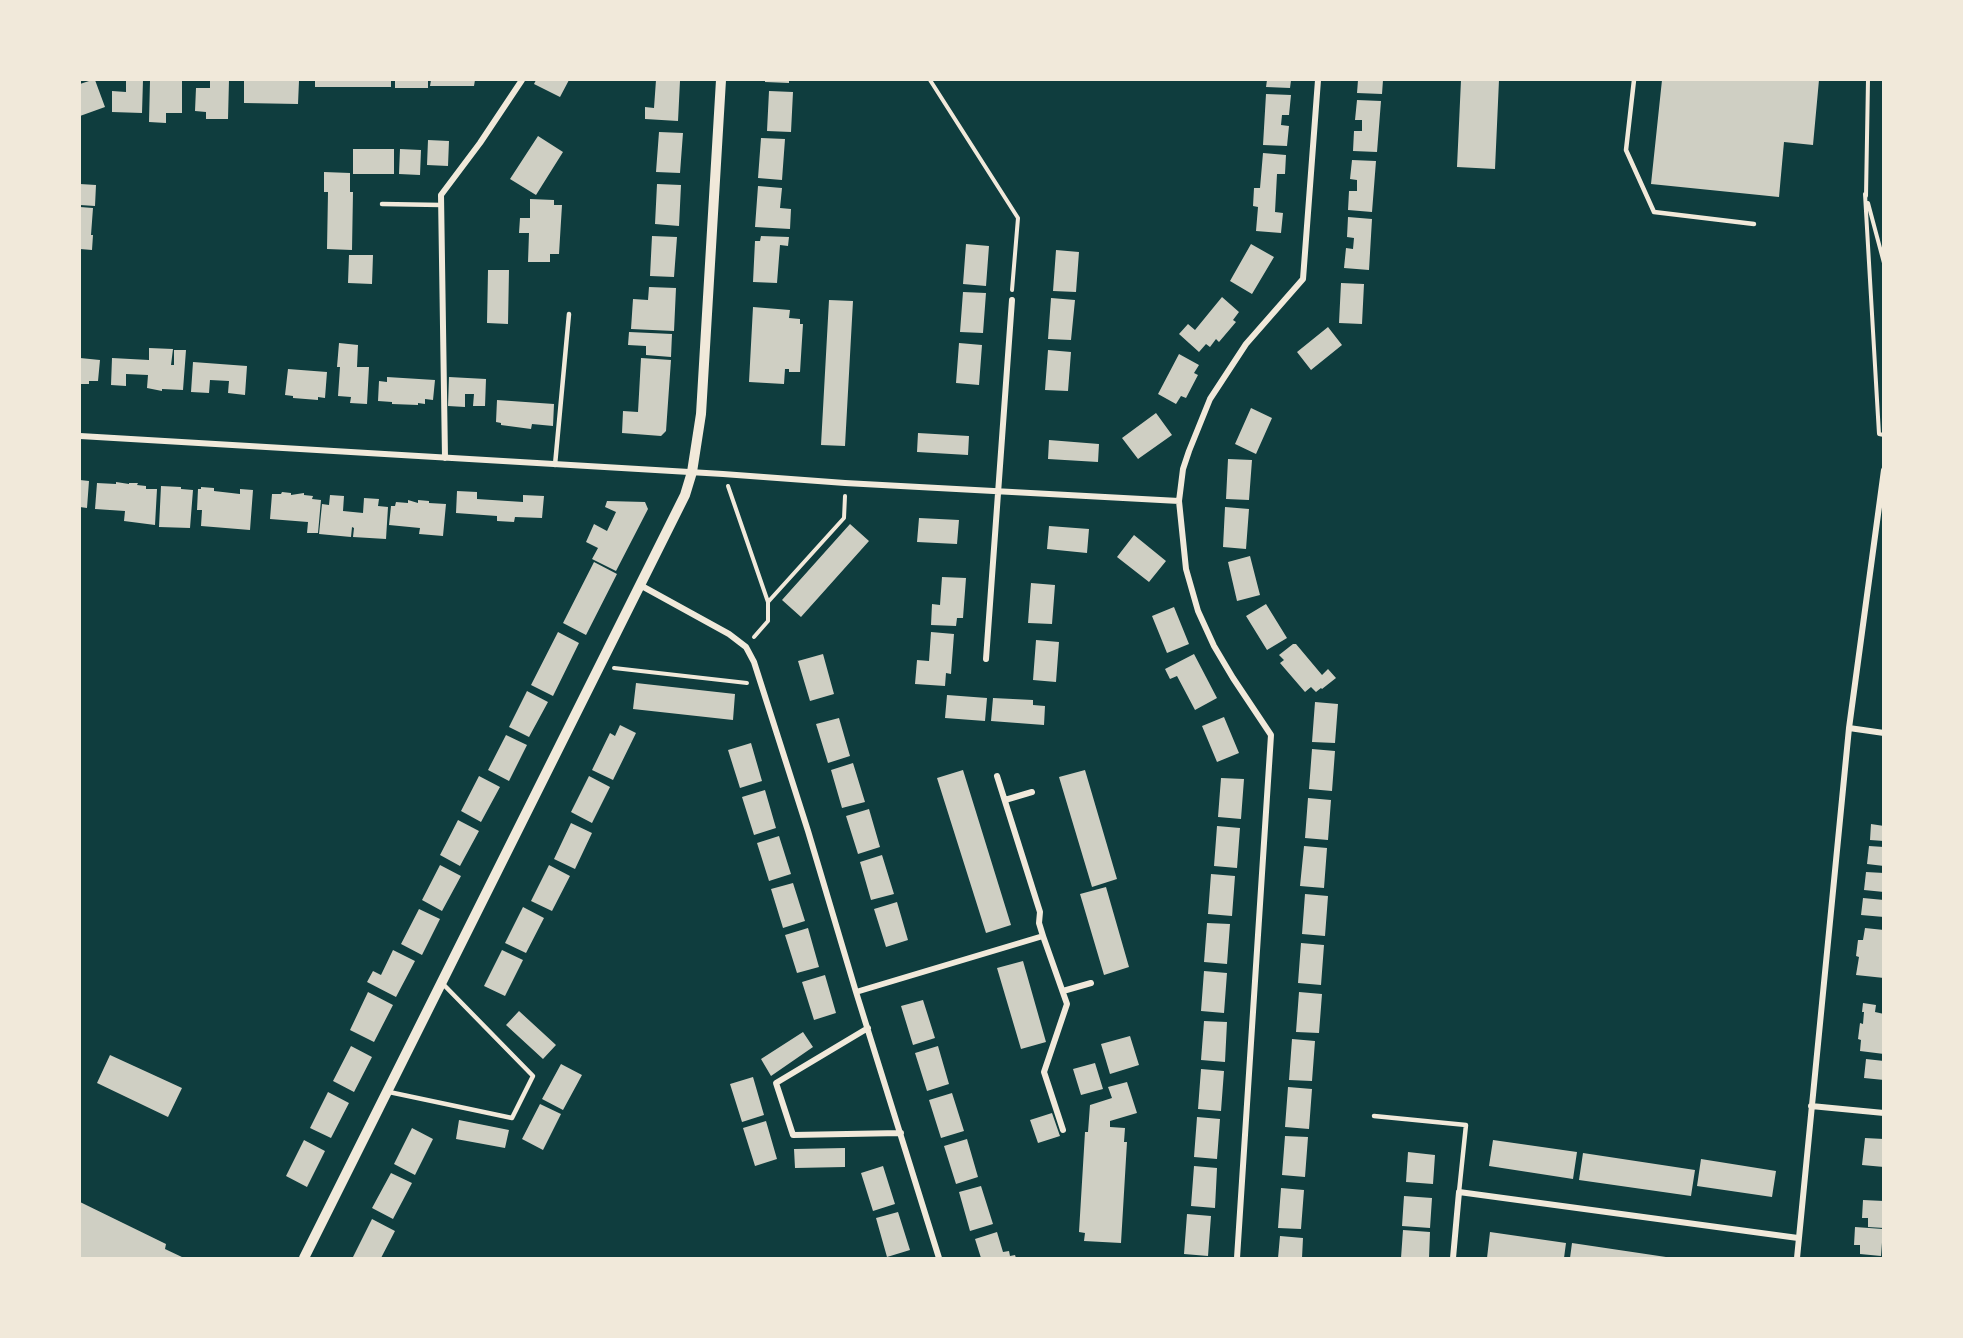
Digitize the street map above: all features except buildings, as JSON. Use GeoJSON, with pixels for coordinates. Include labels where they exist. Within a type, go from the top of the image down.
{"type":"FeatureCollection","features":[{"type":"Feature","properties":{"kind":"street"},"geometry":{"type":"LineString","coordinates":[[445,458],[441,195],[480,143],[522,80]]}},
{"type":"Feature","properties":{"kind":"street"},"geometry":{"type":"LineString","coordinates":[[304,1258],[685,495],[692,472],[701,414],[721,80]]}},
{"type":"Feature","properties":{"kind":"street"},"geometry":{"type":"LineString","coordinates":[[1237,1258],[1271,735],[1214,646],[1198,611],[1186,569],[1179,501],[1186,460],[1210,399],[1246,344],[1303,279],[1318,80]]}},
{"type":"Feature","properties":{"kind":"street"},"geometry":{"type":"LineString","coordinates":[[986,659],[1012,300]]}},
{"type":"Feature","properties":{"kind":"street"},"geometry":{"type":"LineString","coordinates":[[80,436],[1179,501]]}},
{"type":"Feature","properties":{"kind":"street"},"geometry":{"type":"LineString","coordinates":[[1797,1258],[1849,728],[1884,470]]}},
{"type":"Feature","properties":{"kind":"street"},"geometry":{"type":"LineString","coordinates":[[639,585],[729,634],[746,647],[754,663],[939,1258]]}},
{"type":"Feature","properties":{"kind":"street"},"geometry":{"type":"LineString","coordinates":[[1849,728],[1884,733]]}},
{"type":"Feature","properties":{"kind":"street"},"geometry":{"type":"LineString","coordinates":[[997,776],[1040,912],[1039,923],[1042,936],[1067,1004],[1044,1071],[1063,1130]]}},
{"type":"Feature","properties":{"kind":"street"},"geometry":{"type":"LineString","coordinates":[[1005,800],[1032,792]]}},
{"type":"Feature","properties":{"kind":"street"},"geometry":{"type":"LineString","coordinates":[[856,992],[1042,936]]}},
{"type":"Feature","properties":{"kind":"street"},"geometry":{"type":"LineString","coordinates":[[1063,991],[1091,983]]}},
{"type":"Feature","properties":{"kind":"street"},"geometry":{"type":"LineString","coordinates":[[868,1028],[776,1083],[793,1136],[901,1133]]}},
{"type":"Feature","properties":{"kind":"street"},"geometry":{"type":"LineString","coordinates":[[1811,1106],[1884,1113]]}},
{"type":"Feature","properties":{"kind":"street"},"geometry":{"type":"LineString","coordinates":[[1453,1258],[1459,1192],[1798,1238]]}},
{"type":"Feature","properties":{"kind":"lane"},"geometry":{"type":"LineString","coordinates":[[1634,80],[1626,150],[1654,212],[1754,224]]}},
{"type":"Feature","properties":{"kind":"lane"},"geometry":{"type":"LineString","coordinates":[[382,204],[441,205]]}},
{"type":"Feature","properties":{"kind":"lane"},"geometry":{"type":"LineString","coordinates":[[555,465],[569,315]]}},
{"type":"Feature","properties":{"kind":"lane"},"geometry":{"type":"LineString","coordinates":[[387,1091],[512,1118],[533,1076],[441,982]]}},
{"type":"Feature","properties":{"kind":"lane"},"geometry":{"type":"LineString","coordinates":[[1374,1116],[1466,1125],[1459,1192]]}},
{"type":"Feature","properties":{"kind":"path"},"geometry":{"type":"LineString","coordinates":[[930,80],[1018,218],[1012,300]]}},
{"type":"Feature","properties":{"kind":"path"},"geometry":{"type":"LineString","coordinates":[[1868,80],[1865,194],[1879,434],[1884,435]]}},
{"type":"Feature","properties":{"kind":"path"},"geometry":{"type":"LineString","coordinates":[[1865,194],[1884,263]]}},
{"type":"Feature","properties":{"kind":"path"},"geometry":{"type":"LineString","coordinates":[[723,474],[768,602],[768,621],[746,647]]}},
{"type":"Feature","properties":{"kind":"path"},"geometry":{"type":"LineString","coordinates":[[768,602],[844,518],[845,483]]}},
{"type":"Feature","properties":{"kind":"path"},"geometry":{"type":"LineString","coordinates":[[599,666],[762,685]]}}]}
